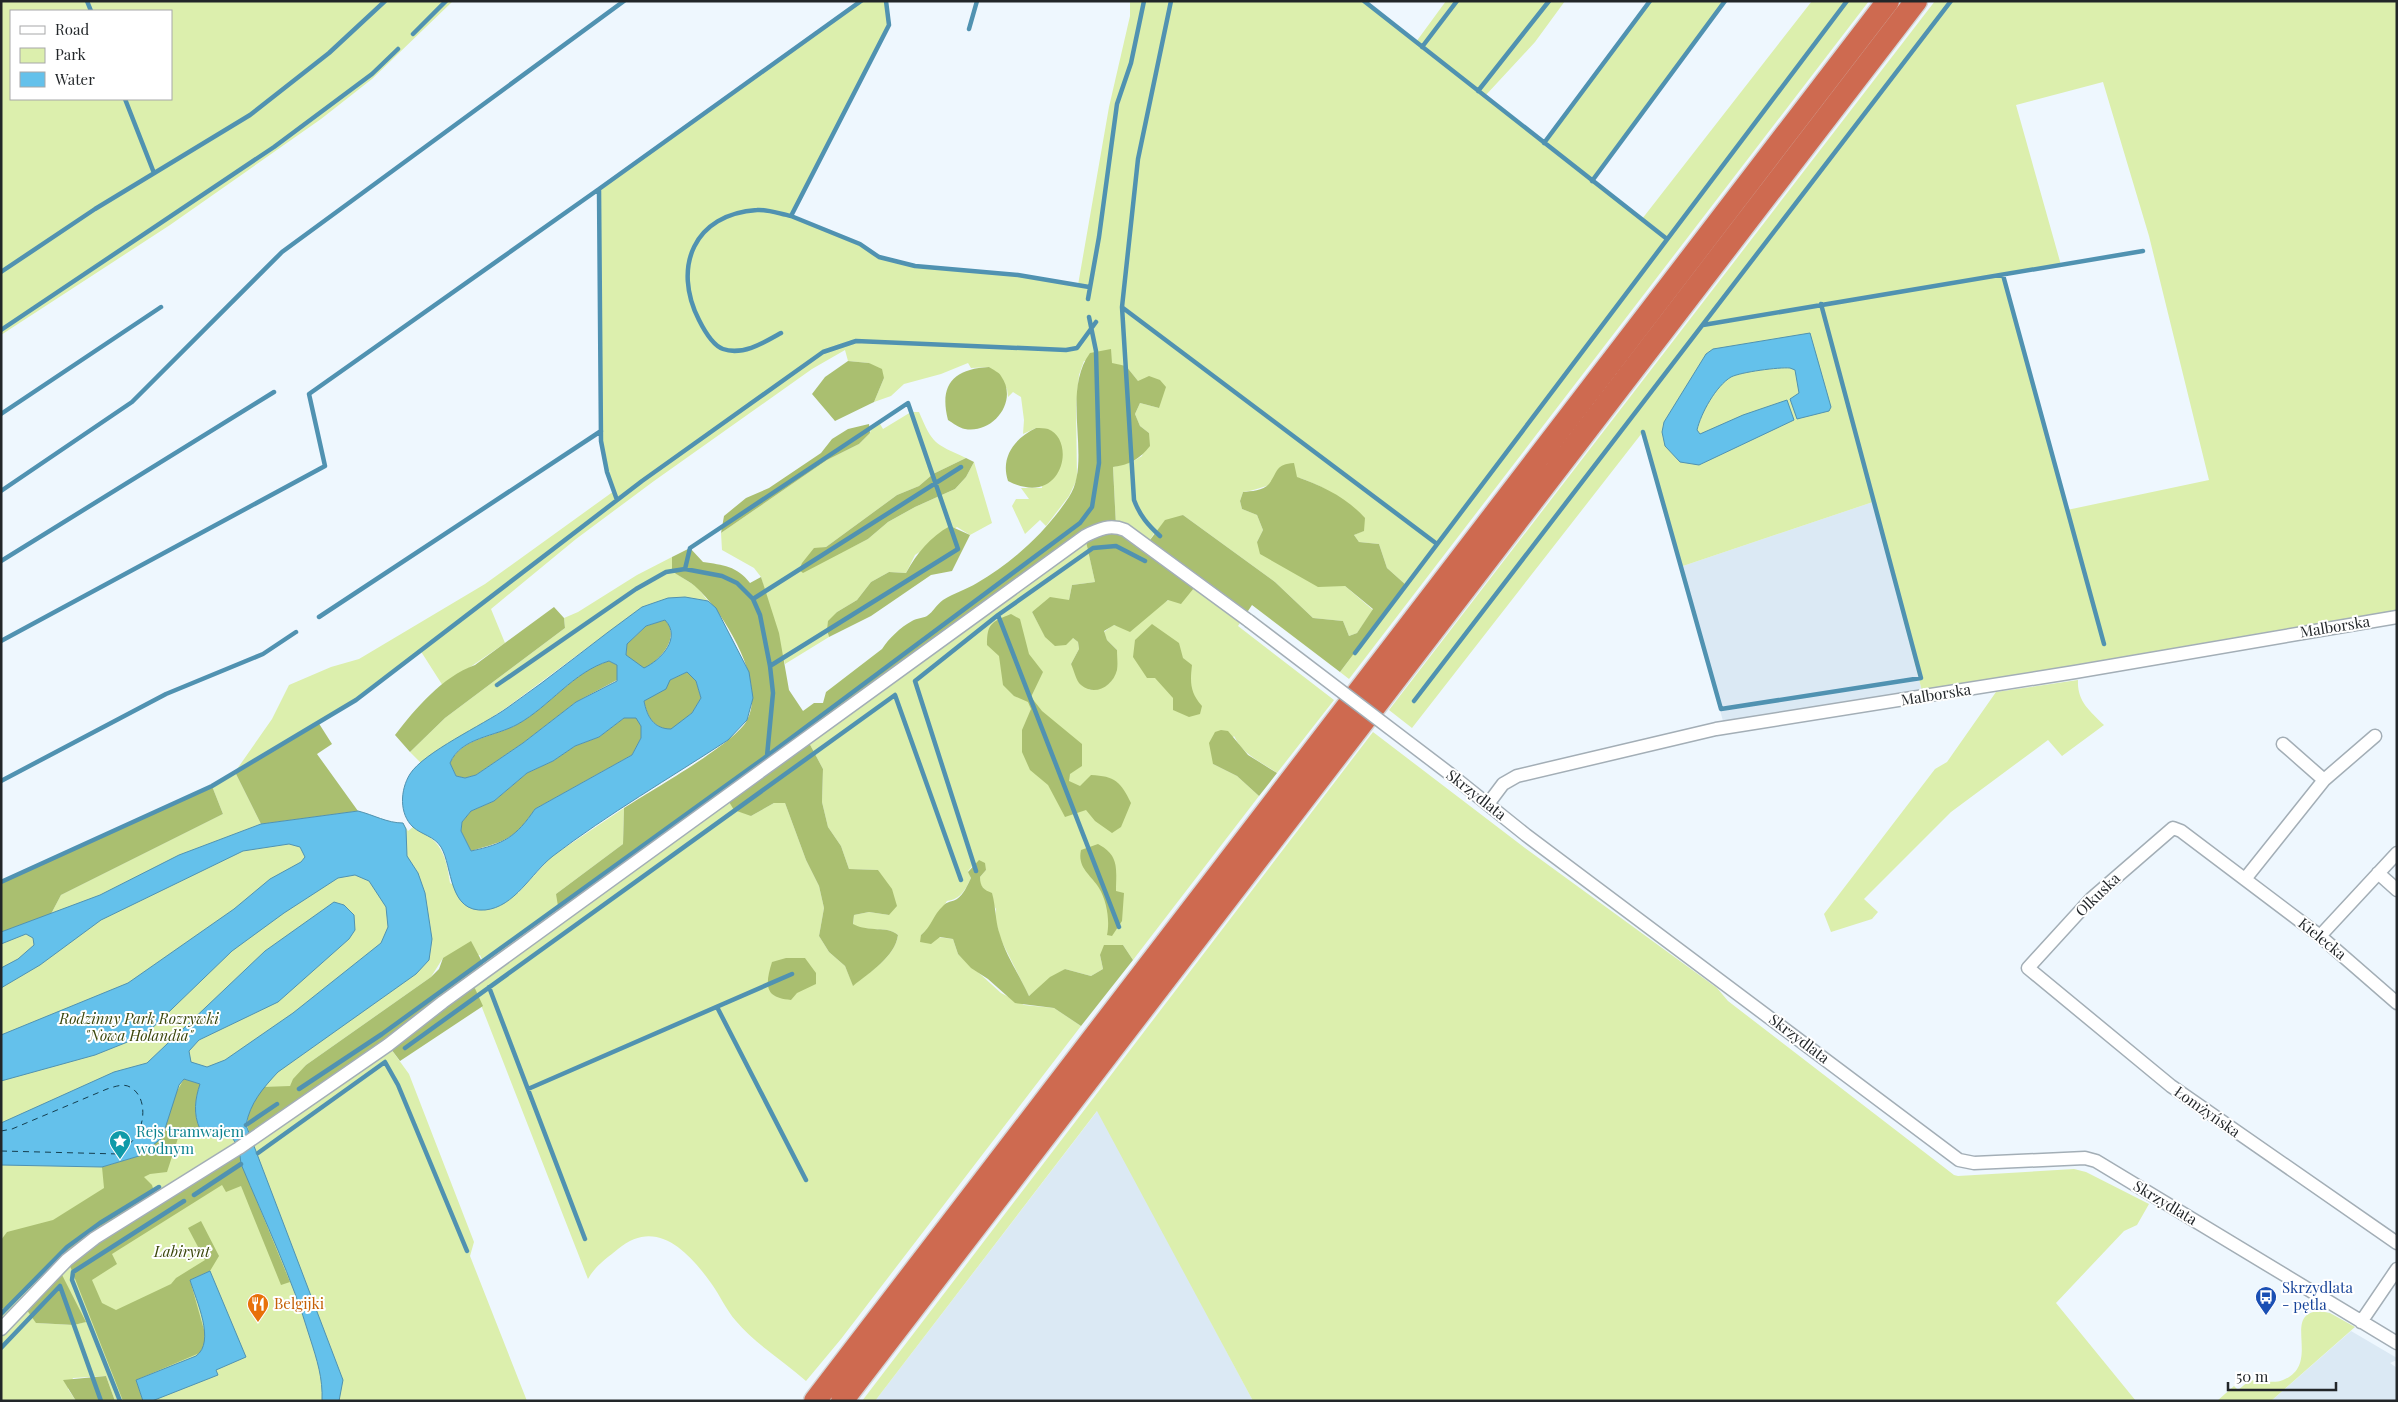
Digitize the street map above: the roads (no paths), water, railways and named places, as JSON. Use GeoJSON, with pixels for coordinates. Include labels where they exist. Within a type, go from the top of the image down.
{"type":"FeatureCollection","features":[{"type":"Feature","properties":{"kind":"highway"},"geometry":{"type":"LineString","coordinates":[[815,1401],[1888,1]]}},
{"type":"Feature","properties":{"kind":"highway"},"geometry":{"type":"LineString","coordinates":[[842,1401],[1916,1]]}},
{"type":"Feature","properties":{"kind":"street","name":"Skrzydlata"},"geometry":{"type":"LineString","coordinates":[[1,1329],[78,1251],[178,1184],[239,1148],[388,1045],[443,1002],[1096,530],[1116,526],[1133,534],[1249,621],[1450,774],[1526,835],[1959,1160],[1974,1163],[2085,1158],[2096,1161],[2397,1343]]}},
{"type":"Feature","properties":{"kind":"street","name":"Malborska"},"geometry":{"type":"LineString","coordinates":[[1488,804],[1503,784],[1517,776],[1716,730],[2075,672],[2397,617]]}},
{"type":"Feature","properties":{"kind":"street"},"geometry":{"type":"LineString","coordinates":[[2246,880],[2324,780],[2375,736]]}},
{"type":"Feature","properties":{"kind":"street"},"geometry":{"type":"LineString","coordinates":[[2283,744],[2324,780]]}},
{"type":"Feature","properties":{"kind":"street","name":"Kielecka"},"geometry":{"type":"LineString","coordinates":[[2173,828],[2181,831],[2320,936],[2397,1003]]}},
{"type":"Feature","properties":{"kind":"street","name":"Olkuska"},"geometry":{"type":"LineString","coordinates":[[2028,968],[2091,899],[2173,828]]}},
{"type":"Feature","properties":{"kind":"street"},"geometry":{"type":"LineString","coordinates":[[2320,936],[2397,853]]}},
{"type":"Feature","properties":{"kind":"street"},"geometry":{"type":"LineString","coordinates":[[2378,873],[2397,890]]}},
{"type":"Feature","properties":{"kind":"street","name":"Łomżyńska"},"geometry":{"type":"LineString","coordinates":[[2028,968],[2171,1086],[2397,1243]]}},
{"type":"Feature","properties":{"kind":"street"},"geometry":{"type":"LineString","coordinates":[[2361,1322],[2397,1269]]}},
{"type":"Feature","properties":{"kind":"water"},"geometry":{"type":"Polygon","coordinates":[[[1810,333],[1831,407],[1829,411],[1797,419],[1790,399],[1799,393],[1795,370],[1778,368],[1743,373],[1725,381],[1715,393],[1699,423],[1697,430],[1700,434],[1743,415],[1787,400],[1794,420],[1699,465],[1680,462],[1665,446],[1662,432],[1664,422],[1706,354],[1713,349],[1810,333]]]}},
{"type":"Feature","properties":{"kind":"water"},"geometry":{"type":"Polygon","coordinates":[[[685,597],[708,601],[716,608],[749,672],[753,698],[747,720],[728,740],[617,811],[553,856],[505,903],[496,908],[485,910],[473,909],[464,904],[458,897],[441,847],[435,840],[413,827],[405,815],[402,802],[404,787],[410,774],[428,757],[507,708],[642,607],[668,598],[685,597]],[[665,620],[646,626],[627,644],[626,655],[644,668],[663,654],[670,641],[671,634],[670,627],[665,620]],[[609,661],[596,666],[573,681],[530,717],[462,748],[455,754],[450,763],[456,776],[465,778],[476,775],[523,743],[576,702],[617,681],[617,665],[609,661]],[[687,672],[670,680],[666,689],[644,701],[652,721],[660,727],[671,729],[692,713],[701,698],[696,681],[687,672]],[[624,718],[599,737],[575,746],[553,761],[527,773],[494,801],[471,811],[462,822],[461,831],[471,851],[508,838],[522,826],[535,809],[632,755],[641,738],[641,726],[636,718],[624,718]]]}},
{"type":"Feature","properties":{"kind":"water"},"geometry":{"type":"Polygon","coordinates":[[[358,811],[397,823],[403,823],[406,829],[407,856],[418,873],[425,893],[432,939],[429,960],[416,974],[278,1072],[262,1090],[254,1103],[246,1125],[343,1380],[339,1401],[322,1401],[319,1369],[303,1316],[278,1250],[241,1164],[239,1148],[229,1133],[222,1131],[214,1135],[200,1129],[196,1118],[196,1106],[200,1084],[184,1079],[179,1085],[162,1138],[139,1156],[102,1167],[1,1165],[1,1123],[114,1072],[147,1063],[265,951],[334,902],[344,905],[354,915],[355,930],[349,939],[278,1002],[199,1040],[189,1051],[191,1062],[207,1067],[225,1060],[293,1013],[381,943],[388,927],[386,907],[369,881],[355,875],[338,878],[284,913],[232,951],[145,1035],[95,1055],[1,1081],[1,1035],[128,983],[234,909],[270,879],[301,862],[305,857],[300,847],[289,844],[243,851],[101,920],[40,965],[1,988],[1,968],[18,959],[34,945],[33,938],[26,934],[1,944],[1,932],[100,895],[179,855],[261,824],[358,811]]]}},
{"type":"Feature","properties":{"kind":"water"},"geometry":{"type":"Polygon","coordinates":[[[210,1271],[246,1357],[216,1370],[218,1375],[152,1401],[143,1401],[136,1380],[196,1356],[202,1350],[204,1341],[203,1320],[190,1280],[210,1271]]]}},
{"type":"Feature","properties":{"kind":"waterway"},"geometry":{"type":"LineString","coordinates":[[87,1],[91,10]]}},
{"type":"Feature","properties":{"kind":"waterway"},"geometry":{"type":"LineString","coordinates":[[1,272],[95,209],[250,115],[329,53],[385,1]]}},
{"type":"Feature","properties":{"kind":"waterway"},"geometry":{"type":"LineString","coordinates":[[413,34],[446,1]]}},
{"type":"Feature","properties":{"kind":"waterway"},"geometry":{"type":"LineString","coordinates":[[1,491],[132,402],[282,252],[624,1]]}},
{"type":"Feature","properties":{"kind":"waterway"},"geometry":{"type":"LineString","coordinates":[[617,500],[607,472],[601,441],[599,189],[861,1]]}},
{"type":"Feature","properties":{"kind":"waterway"},"geometry":{"type":"LineString","coordinates":[[886,1],[889,25],[791,216],[860,244],[879,257],[915,266],[1018,275],[1089,287]]}},
{"type":"Feature","properties":{"kind":"waterway"},"geometry":{"type":"LineString","coordinates":[[969,29],[977,1]]}},
{"type":"Feature","properties":{"kind":"waterway"},"geometry":{"type":"LineString","coordinates":[[1088,299],[1099,237],[1117,104],[1131,63],[1144,1]]}},
{"type":"Feature","properties":{"kind":"waterway"},"geometry":{"type":"LineString","coordinates":[[1160,536],[1145,520],[1134,500],[1122,307],[1138,159],[1171,1]]}},
{"type":"Feature","properties":{"kind":"waterway"},"geometry":{"type":"LineString","coordinates":[[1364,1],[1667,239]]}},
{"type":"Feature","properties":{"kind":"waterway"},"geometry":{"type":"LineString","coordinates":[[1422,47],[1457,1]]}},
{"type":"Feature","properties":{"kind":"waterway"},"geometry":{"type":"LineString","coordinates":[[1478,91],[1549,1]]}},
{"type":"Feature","properties":{"kind":"waterway"},"geometry":{"type":"LineString","coordinates":[[1544,143],[1650,1]]}},
{"type":"Feature","properties":{"kind":"waterway"},"geometry":{"type":"LineString","coordinates":[[1592,181],[1725,1]]}},
{"type":"Feature","properties":{"kind":"waterway"},"geometry":{"type":"LineString","coordinates":[[1355,653],[1847,1]]}},
{"type":"Feature","properties":{"kind":"waterway"},"geometry":{"type":"LineString","coordinates":[[1414,701],[1951,1]]}},
{"type":"Feature","properties":{"kind":"waterway"},"geometry":{"type":"LineString","coordinates":[[1,330],[274,147],[372,74],[398,49]]}},
{"type":"Feature","properties":{"kind":"waterway"},"geometry":{"type":"LineString","coordinates":[[125,100],[154,173]]}},
{"type":"Feature","properties":{"kind":"waterway"},"geometry":{"type":"LineString","coordinates":[[1,641],[325,466],[309,394],[599,189]]}},
{"type":"Feature","properties":{"kind":"waterway"},"geometry":{"type":"LineString","coordinates":[[781,333],[754,347],[738,351],[719,347],[703,328],[691,300],[688,281],[689,263],[694,247],[704,233],[718,221],[735,214],[757,210],[791,216]]}},
{"type":"Feature","properties":{"kind":"waterway"},"geometry":{"type":"LineString","coordinates":[[1703,325],[2143,251]]}},
{"type":"Feature","properties":{"kind":"waterway"},"geometry":{"type":"LineString","coordinates":[[2003,275],[2104,644]]}},
{"type":"Feature","properties":{"kind":"waterway"},"geometry":{"type":"LineString","coordinates":[[1643,432],[1721,709],[1921,678],[1821,304]]}},
{"type":"Feature","properties":{"kind":"waterway"},"geometry":{"type":"LineString","coordinates":[[1,414],[161,307]]}},
{"type":"Feature","properties":{"kind":"waterway"},"geometry":{"type":"LineString","coordinates":[[1123,308],[1437,544]]}},
{"type":"Feature","properties":{"kind":"waterway"},"geometry":{"type":"LineString","coordinates":[[299,1089],[382,1034],[767,756],[1080,523],[1092,507],[1099,463],[1096,351],[1089,317]]}},
{"type":"Feature","properties":{"kind":"waterway"},"geometry":{"type":"LineString","coordinates":[[1,882],[212,786],[356,700],[642,481],[823,352],[856,341],[1066,350],[1077,348],[1096,322]]}},
{"type":"Feature","properties":{"kind":"waterway"},"geometry":{"type":"LineString","coordinates":[[1,561],[274,392]]}},
{"type":"Feature","properties":{"kind":"waterway"},"geometry":{"type":"LineString","coordinates":[[685,569],[690,548],[908,403],[958,549],[770,666]]}},
{"type":"Feature","properties":{"kind":"waterway"},"geometry":{"type":"LineString","coordinates":[[319,617],[601,431]]}},
{"type":"Feature","properties":{"kind":"waterway"},"geometry":{"type":"LineString","coordinates":[[753,599],[961,467]]}},
{"type":"Feature","properties":{"kind":"waterway"},"geometry":{"type":"LineString","coordinates":[[976,871],[915,681],[998,615],[1093,548],[1116,546],[1145,561]]}},
{"type":"Feature","properties":{"kind":"waterway"},"geometry":{"type":"LineString","coordinates":[[497,685],[636,589],[666,572],[685,569],[722,576],[737,583],[753,599],[760,615],[773,693],[767,756]]}},
{"type":"Feature","properties":{"kind":"waterway"},"geometry":{"type":"LineString","coordinates":[[998,615],[1119,927]]}},
{"type":"Feature","properties":{"kind":"waterway"},"geometry":{"type":"LineString","coordinates":[[1,781],[166,694],[263,654],[296,632]]}},
{"type":"Feature","properties":{"kind":"waterway"},"geometry":{"type":"LineString","coordinates":[[405,1048],[895,695],[961,880]]}},
{"type":"Feature","properties":{"kind":"waterway"},"geometry":{"type":"LineString","coordinates":[[528,1089],[792,974]]}},
{"type":"Feature","properties":{"kind":"waterway"},"geometry":{"type":"LineString","coordinates":[[489,987],[585,1239]]}},
{"type":"Feature","properties":{"kind":"waterway"},"geometry":{"type":"LineString","coordinates":[[717,1007],[806,1180]]}},
{"type":"Feature","properties":{"kind":"waterway"},"geometry":{"type":"LineString","coordinates":[[258,1153],[385,1062],[398,1085],[467,1251]]}},
{"type":"Feature","properties":{"kind":"waterway"},"geometry":{"type":"LineString","coordinates":[[246,1125],[277,1104]]}},
{"type":"Feature","properties":{"kind":"waterway"},"geometry":{"type":"LineString","coordinates":[[194,1195],[241,1164]]}},
{"type":"Feature","properties":{"kind":"waterway"},"geometry":{"type":"LineString","coordinates":[[1,1314],[67,1247],[100,1223],[159,1187]]}},
{"type":"Feature","properties":{"kind":"waterway"},"geometry":{"type":"LineString","coordinates":[[120,1401],[72,1280],[73,1272],[184,1201]]}},
{"type":"Feature","properties":{"kind":"waterway"},"geometry":{"type":"LineString","coordinates":[[1,1348],[60,1286],[101,1401]]}},
{"type":"Feature","properties":{"kind":"place","name":"Rejs tramwajem wodnym"},"geometry":{"type":"Point","coordinates":[120,1160]}},
{"type":"Feature","properties":{"kind":"place","name":"Skrzydlata - pętla"},"geometry":{"type":"Point","coordinates":[2266,1316]}},
{"type":"Feature","properties":{"kind":"place","name":"Belgijki"},"geometry":{"type":"Point","coordinates":[258,1323]}},
{"type":"Feature","properties":{"kind":"park label","name":"Rodzinny Park Rozrywki \"Nowa Holandia\""},"geometry":{"type":"Point","coordinates":[139,1028]}},
{"type":"Feature","properties":{"kind":"park label","name":"Labirynt"},"geometry":{"type":"Point","coordinates":[182,1252]}}]}
